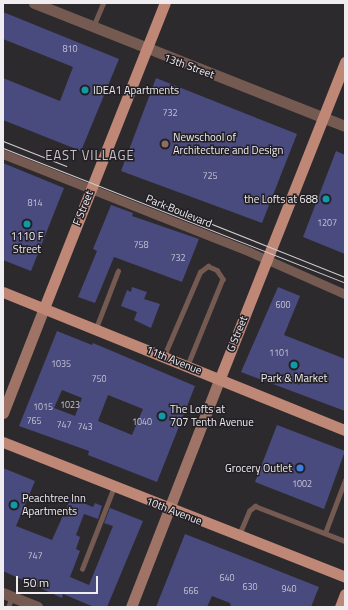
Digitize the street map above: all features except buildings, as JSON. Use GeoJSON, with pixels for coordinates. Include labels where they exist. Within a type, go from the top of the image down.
{"type":"FeatureCollection","features":[{"type":"Feature","properties":{"kind":"main road","name":"F Street"},"geometry":{"type":"LineString","coordinates":[[3,413],[165,3]]}},
{"type":"Feature","properties":{"kind":"main road","name":"G Street"},"geometry":{"type":"LineString","coordinates":[[131,607],[345,62]]}},
{"type":"Feature","properties":{"kind":"main road","name":"11th Avenue"},"geometry":{"type":"LineString","coordinates":[[3,292],[188,365],[345,430]]}},
{"type":"Feature","properties":{"kind":"main road","name":"10th Avenue"},"geometry":{"type":"LineString","coordinates":[[3,442],[169,509],[345,577]]}},
{"type":"Feature","properties":{"kind":"main road"},"geometry":{"type":"LineString","coordinates":[[340,607],[345,594]]}},
{"type":"Feature","properties":{"kind":"street","name":"13th Street"},"geometry":{"type":"LineString","coordinates":[[34,3],[147,49],[345,126]]}},
{"type":"Feature","properties":{"kind":"street","name":"Park Boulevard"},"geometry":{"type":"LineString","coordinates":[[3,154],[266,260],[345,294]]}},
{"type":"Feature","properties":{"kind":"street"},"geometry":{"type":"LineString","coordinates":[[8,599],[37,607]]}},
{"type":"Feature","properties":{"kind":"lane"},"geometry":{"type":"LineString","coordinates":[[93,27],[102,3]]}},
{"type":"Feature","properties":{"kind":"lane"},"geometry":{"type":"LineString","coordinates":[[164,356],[200,272],[208,266],[217,270],[223,279],[188,365]]}},
{"type":"Feature","properties":{"kind":"lane"},"geometry":{"type":"LineString","coordinates":[[96,328],[118,271]]}},
{"type":"Feature","properties":{"kind":"lane"},"geometry":{"type":"LineString","coordinates":[[324,533],[345,480]]}},
{"type":"Feature","properties":{"kind":"lane"},"geometry":{"type":"LineString","coordinates":[[82,569],[114,487]]}},
{"type":"Feature","properties":{"kind":"lane"},"geometry":{"type":"LineString","coordinates":[[239,536],[249,511],[255,506],[345,541]]}},
{"type":"Feature","properties":{"kind":"tram line"},"geometry":{"type":"LineString","coordinates":[[3,141],[66,166]]}},
{"type":"Feature","properties":{"kind":"tram line"},"geometry":{"type":"LineString","coordinates":[[3,148],[345,283]]}},
{"type":"Feature","properties":{"kind":"tram line"},"geometry":{"type":"LineString","coordinates":[[159,203],[345,277]]}},
{"type":"Feature","properties":{"kind":"place","name":"IDEA1 Apartments"},"geometry":{"type":"Point","coordinates":[85,90]}},
{"type":"Feature","properties":{"kind":"place","name":"Newschool of Architecture and Design"},"geometry":{"type":"Point","coordinates":[165,144]}},
{"type":"Feature","properties":{"kind":"place","name":"the Lofts at 688"},"geometry":{"type":"Point","coordinates":[326,199]}},
{"type":"Feature","properties":{"kind":"place","name":"1110 F Street"},"geometry":{"type":"Point","coordinates":[27,224]}},
{"type":"Feature","properties":{"kind":"place","name":"Park & Market"},"geometry":{"type":"Point","coordinates":[294,365]}},
{"type":"Feature","properties":{"kind":"place","name":"The Lofts at 707 Tenth Avenue"},"geometry":{"type":"Point","coordinates":[162,416]}},
{"type":"Feature","properties":{"kind":"place","name":"Grocery Outlet"},"geometry":{"type":"Point","coordinates":[300,468]}},
{"type":"Feature","properties":{"kind":"place","name":"Peachtree Inn Apartments"},"geometry":{"type":"Point","coordinates":[14,505]}},
{"type":"Feature","properties":{"kind":"district","name":"EAST VILLAGE"},"geometry":{"type":"Point","coordinates":[90,155]}}]}
